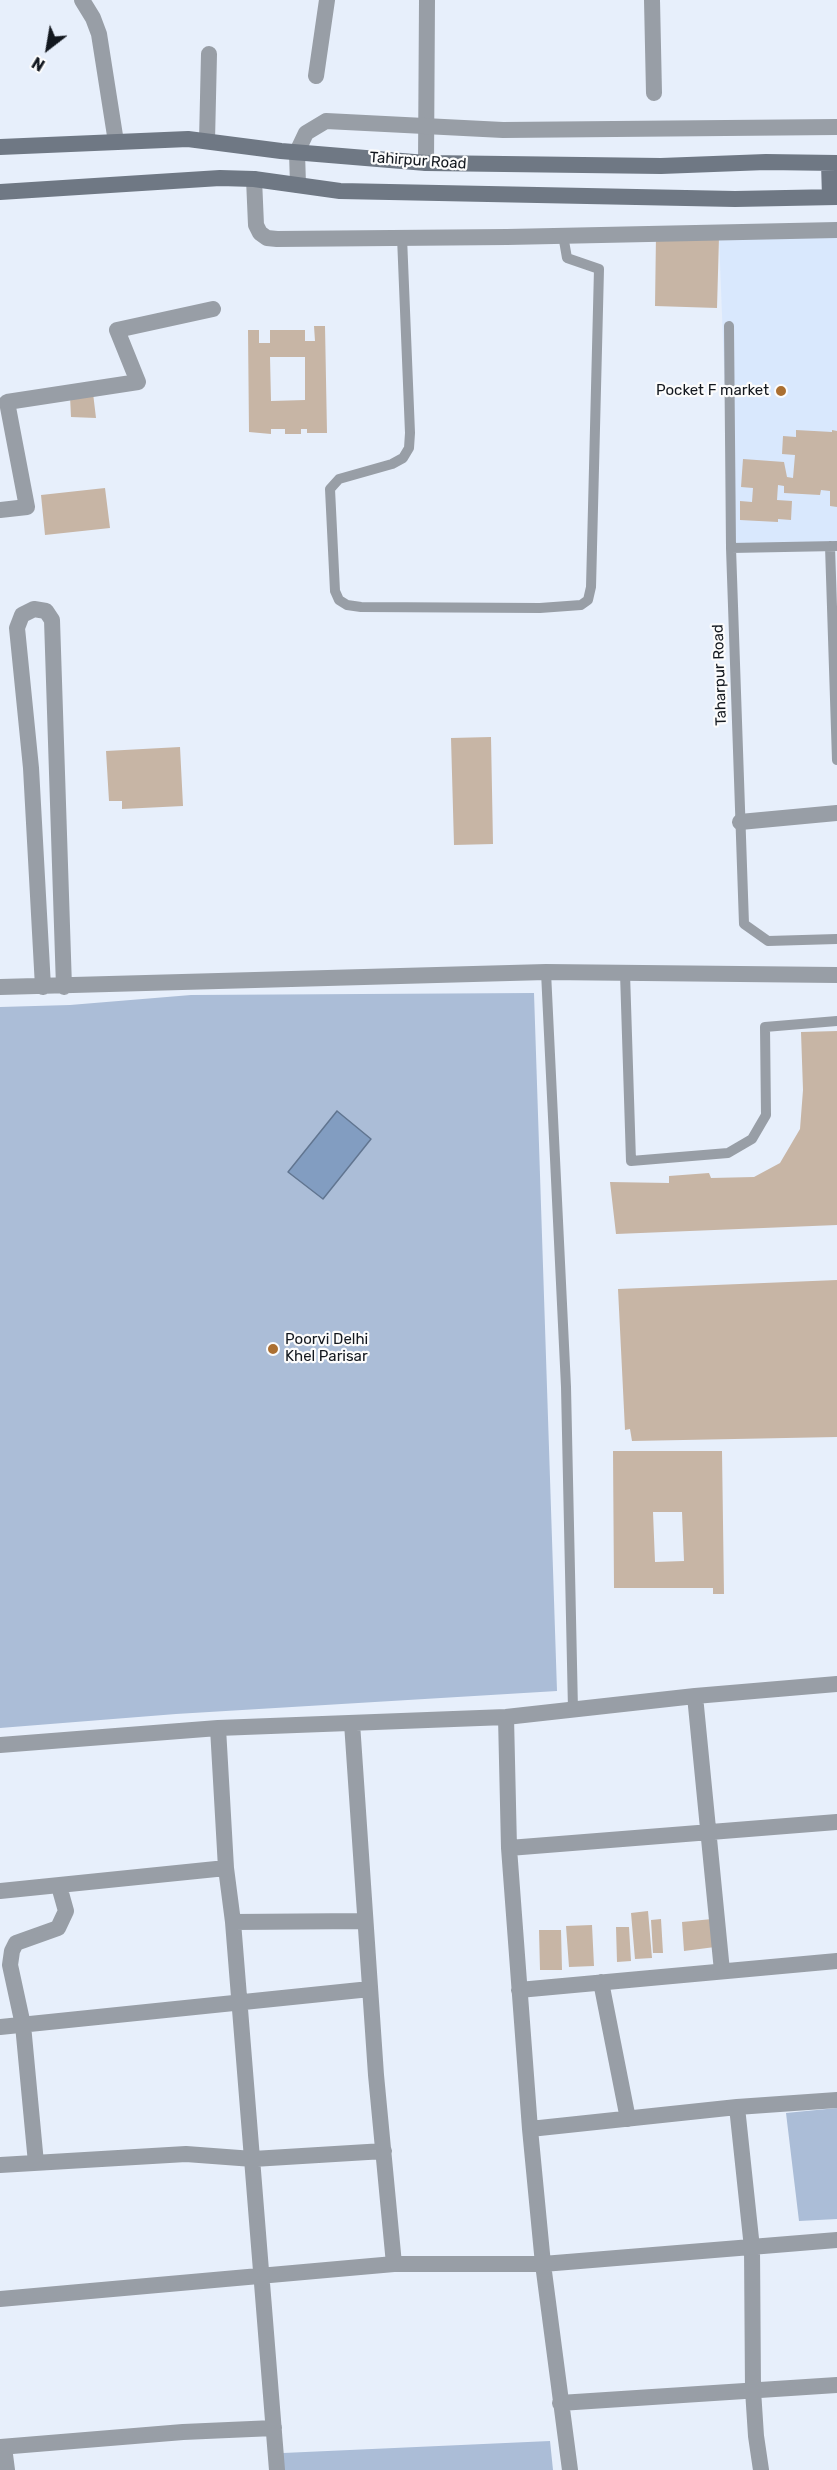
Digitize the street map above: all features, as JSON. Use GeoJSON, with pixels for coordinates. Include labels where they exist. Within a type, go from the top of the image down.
{"type":"FeatureCollection","features":[{"type":"Feature","properties":{"kind":"main road","name":"Tahirpur Road"},"geometry":{"type":"LineString","coordinates":[[0,147],[188,139],[426,164],[661,166],[766,162],[833,163]]}},
{"type":"Feature","properties":{"kind":"main road"},"geometry":{"type":"LineString","coordinates":[[833,163],[833,197]]}},
{"type":"Feature","properties":{"kind":"main road","name":"Tahirpur Road"},"geometry":{"type":"LineString","coordinates":[[0,192],[220,178],[254,179],[340,191],[675,198],[833,197]]}},
{"type":"Feature","properties":{"kind":"street"},"geometry":{"type":"LineString","coordinates":[[82,0],[99,34],[116,142]]}},
{"type":"Feature","properties":{"kind":"street"},"geometry":{"type":"LineString","coordinates":[[316,76],[327,0]]}},
{"type":"Feature","properties":{"kind":"street"},"geometry":{"type":"LineString","coordinates":[[426,164],[427,0]]}},
{"type":"Feature","properties":{"kind":"street"},"geometry":{"type":"LineString","coordinates":[[652,0],[654,93]]}},
{"type":"Feature","properties":{"kind":"street"},"geometry":{"type":"LineString","coordinates":[[207,141],[209,54]]}},
{"type":"Feature","properties":{"kind":"street"},"geometry":{"type":"LineString","coordinates":[[298,185],[297,152],[306,133],[326,120],[503,130],[837,127]]}},
{"type":"Feature","properties":{"kind":"street"},"geometry":{"type":"LineString","coordinates":[[254,179],[256,225],[260,233],[267,238],[837,230]]}},
{"type":"Feature","properties":{"kind":"street"},"geometry":{"type":"LineString","coordinates":[[0,510],[27,507],[7,402],[138,382],[117,330],[213,309]]}},
{"type":"Feature","properties":{"kind":"street"},"geometry":{"type":"LineString","coordinates":[[44,987],[31,768],[17,628],[22,615],[34,609],[46,611],[52,620],[64,987]]}},
{"type":"Feature","properties":{"kind":"street"},"geometry":{"type":"LineString","coordinates":[[740,822],[837,813]]}},
{"type":"Feature","properties":{"kind":"street"},"geometry":{"type":"LineString","coordinates":[[0,987],[546,972],[837,975]]}},
{"type":"Feature","properties":{"kind":"street"},"geometry":{"type":"LineString","coordinates":[[0,1745],[218,1728],[506,1717],[695,1696],[837,1684]]}},
{"type":"Feature","properties":{"kind":"street"},"geometry":{"type":"LineString","coordinates":[[695,1696],[722,1971]]}},
{"type":"Feature","properties":{"kind":"street"},"geometry":{"type":"LineString","coordinates":[[506,1717],[509,1848],[530,2129],[543,2264],[570,2470]]}},
{"type":"Feature","properties":{"kind":"street"},"geometry":{"type":"LineString","coordinates":[[352,1723],[370,1989],[394,2264]]}},
{"type":"Feature","properties":{"kind":"street"},"geometry":{"type":"LineString","coordinates":[[218,1728],[226,1868],[240,2001],[278,2470]]}},
{"type":"Feature","properties":{"kind":"street"},"geometry":{"type":"LineString","coordinates":[[509,1848],[837,1822]]}},
{"type":"Feature","properties":{"kind":"street"},"geometry":{"type":"LineString","coordinates":[[0,1892],[226,1868]]}},
{"type":"Feature","properties":{"kind":"street"},"geometry":{"type":"LineString","coordinates":[[36,2163],[22,2025],[10,1965],[16,1943],[58,1928],[66,1911],[59,1886]]}},
{"type":"Feature","properties":{"kind":"street"},"geometry":{"type":"LineString","coordinates":[[233,1922],[365,1921]]}},
{"type":"Feature","properties":{"kind":"street"},"geometry":{"type":"LineString","coordinates":[[519,1990],[837,1961]]}},
{"type":"Feature","properties":{"kind":"street"},"geometry":{"type":"LineString","coordinates":[[601,1982],[628,2119]]}},
{"type":"Feature","properties":{"kind":"street"},"geometry":{"type":"LineString","coordinates":[[0,2027],[370,1989]]}},
{"type":"Feature","properties":{"kind":"street"},"geometry":{"type":"LineString","coordinates":[[530,2129],[737,2107],[837,2100]]}},
{"type":"Feature","properties":{"kind":"street"},"geometry":{"type":"LineString","coordinates":[[737,2107],[752,2248],[753,2390],[761,2470]]}},
{"type":"Feature","properties":{"kind":"street"},"geometry":{"type":"LineString","coordinates":[[0,2165],[186,2154],[253,2159],[384,2151]]}},
{"type":"Feature","properties":{"kind":"street"},"geometry":{"type":"LineString","coordinates":[[0,2299],[394,2264],[543,2264],[837,2241]]}},
{"type":"Feature","properties":{"kind":"street"},"geometry":{"type":"LineString","coordinates":[[560,2403],[837,2385]]}},
{"type":"Feature","properties":{"kind":"street"},"geometry":{"type":"LineString","coordinates":[[7,2470],[2,2447],[183,2432],[274,2428]]}},
{"type":"Feature","properties":{"kind":"lane"},"geometry":{"type":"LineString","coordinates":[[402,237],[409,448],[403,458],[392,464],[339,478],[330,489],[335,591],[339,600],[347,605],[362,607],[540,608],[581,605],[588,600],[591,587],[598,269],[567,258],[563,235]]}},
{"type":"Feature","properties":{"kind":"lane","name":"Taharpur Road"},"geometry":{"type":"LineString","coordinates":[[729,326],[731,548],[744,924],[768,941],[837,939]]}},
{"type":"Feature","properties":{"kind":"lane"},"geometry":{"type":"LineString","coordinates":[[731,548],[833,546],[837,760]]}},
{"type":"Feature","properties":{"kind":"lane"},"geometry":{"type":"LineString","coordinates":[[546,972],[566,1387],[573,1710]]}},
{"type":"Feature","properties":{"kind":"lane"},"geometry":{"type":"LineString","coordinates":[[625,973],[631,1161],[728,1153],[752,1139],[766,1115],[765,1027],[837,1021]]}},
{"type":"Feature","properties":{"kind":"shaded area","name":"Pocket F market"},"geometry":{"type":"Polygon","coordinates":[[[837,235],[837,546],[731,548],[719,237],[837,235]]]}},
{"type":"Feature","properties":{"kind":"shaded area","name":"Poorvi Delhi Khel Parisar"},"geometry":{"type":"Polygon","coordinates":[[[534,993],[557,1691],[176,1714],[0,1728],[0,1007],[70,1005],[191,995],[534,993]]]}},
{"type":"Feature","properties":{"kind":"shaded area"},"geometry":{"type":"Polygon","coordinates":[[[337,1111],[371,1139],[323,1199],[288,1172],[337,1111]]]}},
{"type":"Feature","properties":{"kind":"shaded area"},"geometry":{"type":"Polygon","coordinates":[[[837,2108],[837,2219],[799,2221],[786,2113],[837,2108]]]}},
{"type":"Feature","properties":{"kind":"shaded area"},"geometry":{"type":"Polygon","coordinates":[[[550,2441],[553,2470],[282,2470],[283,2453],[550,2441]]]}},
{"type":"Feature","properties":{"kind":"building"},"geometry":{"type":"Polygon","coordinates":[[[656,235],[719,237],[717,308],[655,306],[656,235]]]}},
{"type":"Feature","properties":{"kind":"building"},"geometry":{"type":"Polygon","coordinates":[[[314,326],[325,326],[327,433],[307,433],[307,429],[301,429],[301,434],[285,434],[285,429],[271,429],[271,434],[249,432],[248,330],[259,330],[259,343],[270,343],[270,330],[305,330],[305,341],[315,341],[314,326]],[[270,357],[271,401],[305,400],[305,357],[270,357]]]}},
{"type":"Feature","properties":{"kind":"building"},"geometry":{"type":"Polygon","coordinates":[[[93,393],[96,418],[71,417],[70,396],[93,393]]]}},
{"type":"Feature","properties":{"kind":"building"},"geometry":{"type":"Polygon","coordinates":[[[796,430],[837,431],[837,507],[830,506],[830,491],[821,490],[820,495],[784,493],[784,486],[778,485],[777,500],[792,501],[791,520],[778,519],[778,522],[740,520],[740,501],[752,502],[753,488],[741,487],[743,459],[784,462],[787,477],[793,478],[795,455],[782,454],[783,436],[796,437],[796,430]]]}},
{"type":"Feature","properties":{"kind":"building"},"geometry":{"type":"Polygon","coordinates":[[[105,488],[110,528],[45,535],[41,495],[105,488]]]}},
{"type":"Feature","properties":{"kind":"building"},"geometry":{"type":"Polygon","coordinates":[[[491,737],[493,844],[454,845],[451,738],[491,737]]]}},
{"type":"Feature","properties":{"kind":"building"},"geometry":{"type":"Polygon","coordinates":[[[180,747],[183,806],[122,809],[122,801],[109,801],[106,751],[180,747]]]}},
{"type":"Feature","properties":{"kind":"building"},"geometry":{"type":"Polygon","coordinates":[[[837,1031],[837,1225],[616,1234],[610,1182],[669,1183],[669,1176],[709,1173],[711,1178],[754,1177],[780,1163],[800,1129],[803,1090],[801,1032],[837,1031]]]}},
{"type":"Feature","properties":{"kind":"building"},"geometry":{"type":"Polygon","coordinates":[[[837,1280],[837,1437],[632,1441],[630,1429],[625,1430],[618,1289],[837,1280]]]}},
{"type":"Feature","properties":{"kind":"building"},"geometry":{"type":"Polygon","coordinates":[[[613,1451],[722,1451],[724,1594],[713,1594],[713,1588],[614,1588],[613,1451]],[[653,1512],[655,1562],[684,1561],[682,1512],[653,1512]]]}},
{"type":"Feature","properties":{"kind":"building"},"geometry":{"type":"Polygon","coordinates":[[[648,1911],[652,1958],[635,1959],[631,1913],[648,1911]]]}},
{"type":"Feature","properties":{"kind":"building"},"geometry":{"type":"Polygon","coordinates":[[[661,1919],[663,1953],[653,1953],[651,1920],[661,1919]]]}},
{"type":"Feature","properties":{"kind":"building"},"geometry":{"type":"Polygon","coordinates":[[[712,1919],[715,1947],[684,1951],[682,1922],[712,1919]]]}},
{"type":"Feature","properties":{"kind":"building"},"geometry":{"type":"Polygon","coordinates":[[[592,1925],[594,1966],[569,1967],[566,1926],[592,1925]]]}},
{"type":"Feature","properties":{"kind":"building"},"geometry":{"type":"Polygon","coordinates":[[[616,1927],[629,1927],[631,1961],[617,1962],[616,1927]]]}},
{"type":"Feature","properties":{"kind":"building"},"geometry":{"type":"Polygon","coordinates":[[[539,1930],[561,1930],[562,1970],[540,1970],[539,1930]]]}},
{"type":"Feature","properties":{"kind":"place","name":"Pocket F market"},"geometry":{"type":"Point","coordinates":[781,391]}},
{"type":"Feature","properties":{"kind":"place","name":"Poorvi Delhi Khel Parisar"},"geometry":{"type":"Point","coordinates":[273,1349]}}]}
